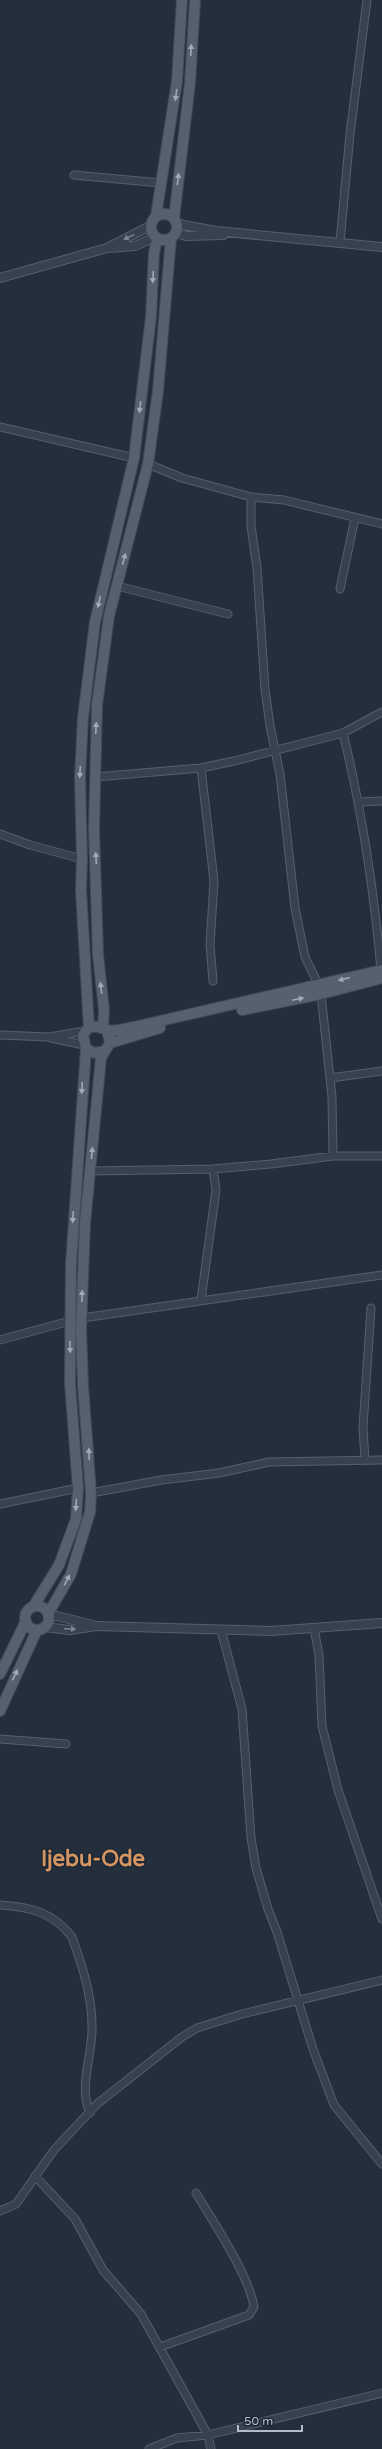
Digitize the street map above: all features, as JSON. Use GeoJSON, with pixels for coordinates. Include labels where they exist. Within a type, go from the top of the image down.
{"type":"FeatureCollection","features":[{"type":"Feature","properties":{"kind":"main road"},"geometry":{"type":"LineString","coordinates":[[0,1674],[26,1620],[27,1613],[48,1586],[65,1551],[76,1519],[78,1488],[70,1383],[70,1321],[71,1239],[87,1029],[81,890],[82,859],[80,777],[83,718],[90,652],[103,580],[134,458],[151,317],[156,238],[150,226],[156,216],[177,81],[182,0]]}},
{"type":"Feature","properties":{"kind":"main road"},"geometry":{"type":"LineString","coordinates":[[0,1711],[40,1628],[62,1591],[76,1559],[88,1524],[91,1492],[83,1386],[82,1318],[85,1223],[101,1058],[108,1047],[98,955],[95,777],[100,671],[109,616],[148,464],[158,391],[175,219],[190,90],[195,0]]}},
{"type":"Feature","properties":{"kind":"main road"},"geometry":{"type":"LineString","coordinates":[[156,216],[163,214],[175,219]]}},
{"type":"Feature","properties":{"kind":"main road"},"geometry":{"type":"LineString","coordinates":[[156,238],[164,240],[174,235]]}},
{"type":"Feature","properties":{"kind":"main road"},"geometry":{"type":"LineString","coordinates":[[85,1047],[95,1054],[108,1047],[174,1025],[320,990],[382,973]]}},
{"type":"Feature","properties":{"kind":"main road"},"geometry":{"type":"LineString","coordinates":[[87,1029],[134,1027],[320,990]]}},
{"type":"Feature","properties":{"kind":"main road"},"geometry":{"type":"LineString","coordinates":[[33,1607],[40,1607],[48,1615]]}},
{"type":"Feature","properties":{"kind":"main road"},"geometry":{"type":"LineString","coordinates":[[26,1620],[30,1627],[40,1628]]}},
{"type":"Feature","properties":{"kind":"street"},"geometry":{"type":"LineString","coordinates":[[340,242],[350,134],[367,0]]}},
{"type":"Feature","properties":{"kind":"street"},"geometry":{"type":"LineString","coordinates":[[74,175],[161,183]]}},
{"type":"Feature","properties":{"kind":"street"},"geometry":{"type":"LineString","coordinates":[[175,219],[183,225],[234,233],[382,247]]}},
{"type":"Feature","properties":{"kind":"street"},"geometry":{"type":"LineString","coordinates":[[0,278],[107,248],[150,226]]}},
{"type":"Feature","properties":{"kind":"street"},"geometry":{"type":"LineString","coordinates":[[174,235],[215,236],[234,233]]}},
{"type":"Feature","properties":{"kind":"street"},"geometry":{"type":"LineString","coordinates":[[107,248],[136,246],[156,238]]}},
{"type":"Feature","properties":{"kind":"street"},"geometry":{"type":"LineString","coordinates":[[0,427],[134,458]]}},
{"type":"Feature","properties":{"kind":"street"},"geometry":{"type":"LineString","coordinates":[[148,464],[182,478],[251,497],[284,500],[382,524]]}},
{"type":"Feature","properties":{"kind":"street"},"geometry":{"type":"LineString","coordinates":[[251,497],[251,526],[257,568],[265,689],[300,938],[305,957],[320,990],[330,1078],[333,1156]]}},
{"type":"Feature","properties":{"kind":"street"},"geometry":{"type":"LineString","coordinates":[[340,589],[355,518]]}},
{"type":"Feature","properties":{"kind":"street"},"geometry":{"type":"LineString","coordinates":[[117,586],[228,614]]}},
{"type":"Feature","properties":{"kind":"street"},"geometry":{"type":"LineString","coordinates":[[95,777],[201,768],[275,752],[343,733],[382,712]]}},
{"type":"Feature","properties":{"kind":"street"},"geometry":{"type":"LineString","coordinates":[[343,733],[359,802],[377,917],[382,973]]}},
{"type":"Feature","properties":{"kind":"street"},"geometry":{"type":"LineString","coordinates":[[201,768],[214,881],[210,945],[213,981]]}},
{"type":"Feature","properties":{"kind":"street"},"geometry":{"type":"LineString","coordinates":[[359,802],[382,801]]}},
{"type":"Feature","properties":{"kind":"street"},"geometry":{"type":"LineString","coordinates":[[0,834],[30,845],[82,859]]}},
{"type":"Feature","properties":{"kind":"street"},"geometry":{"type":"LineString","coordinates":[[0,1035],[49,1037],[87,1029]]}},
{"type":"Feature","properties":{"kind":"street"},"geometry":{"type":"LineString","coordinates":[[49,1037],[85,1047]]}},
{"type":"Feature","properties":{"kind":"street"},"geometry":{"type":"LineString","coordinates":[[330,1078],[382,1071]]}},
{"type":"Feature","properties":{"kind":"street"},"geometry":{"type":"LineString","coordinates":[[90,1170],[213,1169],[271,1164],[333,1156],[382,1156]]}},
{"type":"Feature","properties":{"kind":"street"},"geometry":{"type":"LineString","coordinates":[[201,1300],[216,1190],[213,1169]]}},
{"type":"Feature","properties":{"kind":"street"},"geometry":{"type":"LineString","coordinates":[[82,1318],[382,1275]]}},
{"type":"Feature","properties":{"kind":"street"},"geometry":{"type":"LineString","coordinates":[[365,1460],[363,1427],[371,1308]]}},
{"type":"Feature","properties":{"kind":"street"},"geometry":{"type":"LineString","coordinates":[[0,1340],[70,1321]]}},
{"type":"Feature","properties":{"kind":"street"},"geometry":{"type":"LineString","coordinates":[[91,1492],[161,1480],[219,1473],[268,1462],[382,1460]]}},
{"type":"Feature","properties":{"kind":"street"},"geometry":{"type":"LineString","coordinates":[[0,1504],[78,1488]]}},
{"type":"Feature","properties":{"kind":"street"},"geometry":{"type":"LineString","coordinates":[[48,1615],[96,1626]]}},
{"type":"Feature","properties":{"kind":"street"},"geometry":{"type":"LineString","coordinates":[[40,1628],[70,1630],[96,1626],[271,1631],[382,1623]]}},
{"type":"Feature","properties":{"kind":"street"},"geometry":{"type":"LineString","coordinates":[[314,1628],[318,1655],[322,1726],[338,1790],[382,1919]]}},
{"type":"Feature","properties":{"kind":"street"},"geometry":{"type":"LineString","coordinates":[[221,1630],[242,1709],[251,1838],[256,1868],[299,1999],[313,2049],[334,2105],[382,2164]]}},
{"type":"Feature","properties":{"kind":"street"},"geometry":{"type":"LineString","coordinates":[[0,1739],[66,1744]]}},
{"type":"Feature","properties":{"kind":"street"},"geometry":{"type":"LineString","coordinates":[[0,1905],[29,1908],[42,1912],[65,1927],[72,1937],[91,2007],[92,2050],[84,2093],[90,2113]]}},
{"type":"Feature","properties":{"kind":"street"},"geometry":{"type":"LineString","coordinates":[[0,2211],[16,2204],[54,2150],[90,2113],[164,2050],[197,2028],[299,1999],[382,1980]]}},
{"type":"Feature","properties":{"kind":"street"},"geometry":{"type":"LineString","coordinates":[[35,2176],[75,2219],[103,2270],[141,2314],[208,2435],[211,2449]]}},
{"type":"Feature","properties":{"kind":"street"},"geometry":{"type":"LineString","coordinates":[[160,2347],[253,2312],[253,2302],[242,2275],[196,2193]]}},
{"type":"Feature","properties":{"kind":"street"},"geometry":{"type":"LineString","coordinates":[[149,2449],[177,2438],[208,2435],[382,2393]]}},
{"type":"Feature","properties":{"kind":"district","name":"Ijebu-Ode"},"geometry":{"type":"Point","coordinates":[93,1859]}}]}
